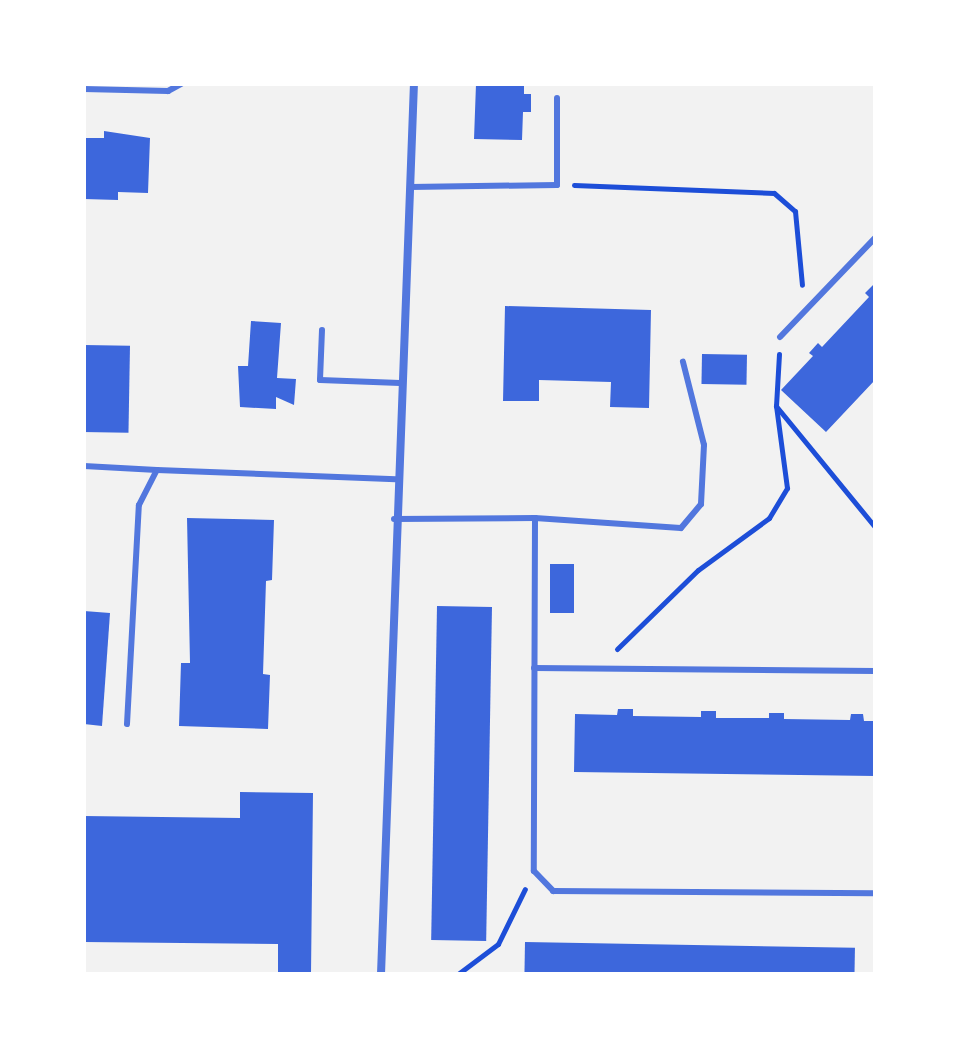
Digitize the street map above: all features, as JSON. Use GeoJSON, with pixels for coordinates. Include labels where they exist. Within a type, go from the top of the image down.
{"type":"FeatureCollection","features":[{"type":"Feature","properties":{"kind":"street"},"geometry":{"type":"LineString","coordinates":[[381,974],[394,519],[414,84]]}},
{"type":"Feature","properties":{"kind":"lane"},"geometry":{"type":"LineString","coordinates":[[84,89],[168,91],[181,84]]}},
{"type":"Feature","properties":{"kind":"lane"},"geometry":{"type":"LineString","coordinates":[[410,187],[557,185],[557,98]]}},
{"type":"Feature","properties":{"kind":"lane"},"geometry":{"type":"LineString","coordinates":[[780,337],[875,238]]}},
{"type":"Feature","properties":{"kind":"lane"},"geometry":{"type":"LineString","coordinates":[[322,330],[320,380],[400,383]]}},
{"type":"Feature","properties":{"kind":"lane"},"geometry":{"type":"LineString","coordinates":[[394,519],[535,518],[681,528],[701,504],[704,445],[683,362]]}},
{"type":"Feature","properties":{"kind":"lane"},"geometry":{"type":"LineString","coordinates":[[84,466],[396,479]]}},
{"type":"Feature","properties":{"kind":"lane"},"geometry":{"type":"LineString","coordinates":[[127,724],[139,505],[157,470]]}},
{"type":"Feature","properties":{"kind":"lane"},"geometry":{"type":"LineString","coordinates":[[535,518],[534,871],[553,891],[875,893]]}},
{"type":"Feature","properties":{"kind":"lane"},"geometry":{"type":"LineString","coordinates":[[534,668],[875,671]]}},
{"type":"Feature","properties":{"kind":"path"},"geometry":{"type":"LineString","coordinates":[[557,185],[774,193],[795,211],[805,312]]}},
{"type":"Feature","properties":{"kind":"path"},"geometry":{"type":"LineString","coordinates":[[596,670],[698,570],[769,518],[787,488],[776,406],[780,337]]}},
{"type":"Feature","properties":{"kind":"path"},"geometry":{"type":"LineString","coordinates":[[776,406],[875,527]]}},
{"type":"Feature","properties":{"kind":"path"},"geometry":{"type":"LineString","coordinates":[[458,974],[498,944],[534,871]]}},
{"type":"Feature","properties":{"kind":"building"},"geometry":{"type":"Polygon","coordinates":[[[476,84],[524,84],[524,94],[531,94],[531,112],[523,112],[522,140],[474,139],[476,84]]]}},
{"type":"Feature","properties":{"kind":"building"},"geometry":{"type":"Polygon","coordinates":[[[104,131],[150,138],[148,193],[118,192],[118,200],[84,199],[84,138],[104,138],[104,131]]]}},
{"type":"Feature","properties":{"kind":"building"},"geometry":{"type":"Polygon","coordinates":[[[875,283],[875,380],[826,432],[781,390],[813,356],[809,353],[818,343],[822,347],[869,297],[865,293],[875,283]]]}},
{"type":"Feature","properties":{"kind":"building"},"geometry":{"type":"Polygon","coordinates":[[[505,306],[651,310],[649,408],[610,407],[611,382],[539,380],[539,401],[503,401],[505,306]]]}},
{"type":"Feature","properties":{"kind":"building"},"geometry":{"type":"Polygon","coordinates":[[[251,321],[281,323],[277,378],[296,379],[294,405],[276,397],[276,409],[240,407],[238,366],[248,366],[251,321]]]}},
{"type":"Feature","properties":{"kind":"building"},"geometry":{"type":"Polygon","coordinates":[[[84,345],[130,346],[128,433],[84,432],[84,345]]]}},
{"type":"Feature","properties":{"kind":"building"},"geometry":{"type":"Polygon","coordinates":[[[702,354],[747,355],[746,385],[701,384],[702,354]]]}},
{"type":"Feature","properties":{"kind":"building"},"geometry":{"type":"Polygon","coordinates":[[[187,518],[274,520],[272,580],[266,581],[263,674],[270,675],[268,729],[179,726],[181,663],[190,663],[187,518]]]}},
{"type":"Feature","properties":{"kind":"building"},"geometry":{"type":"Polygon","coordinates":[[[550,564],[574,564],[574,613],[550,613],[550,564]]]}},
{"type":"Feature","properties":{"kind":"building"},"geometry":{"type":"Polygon","coordinates":[[[437,606],[492,607],[486,941],[431,940],[437,606]]]}},
{"type":"Feature","properties":{"kind":"building"},"geometry":{"type":"Polygon","coordinates":[[[84,611],[110,613],[102,726],[84,724],[84,611]]]}},
{"type":"Feature","properties":{"kind":"building"},"geometry":{"type":"Polygon","coordinates":[[[618,709],[633,709],[633,716],[701,717],[701,711],[716,711],[716,718],[769,718],[769,713],[784,713],[784,719],[850,720],[851,714],[863,714],[864,721],[875,721],[875,776],[574,772],[575,714],[617,715],[618,709]]]}},
{"type":"Feature","properties":{"kind":"building"},"geometry":{"type":"Polygon","coordinates":[[[240,792],[313,793],[311,974],[278,974],[278,944],[84,942],[84,816],[240,818],[240,792]]]}},
{"type":"Feature","properties":{"kind":"building"},"geometry":{"type":"Polygon","coordinates":[[[525,942],[855,948],[854,974],[524,974],[525,942]]]}}]}
